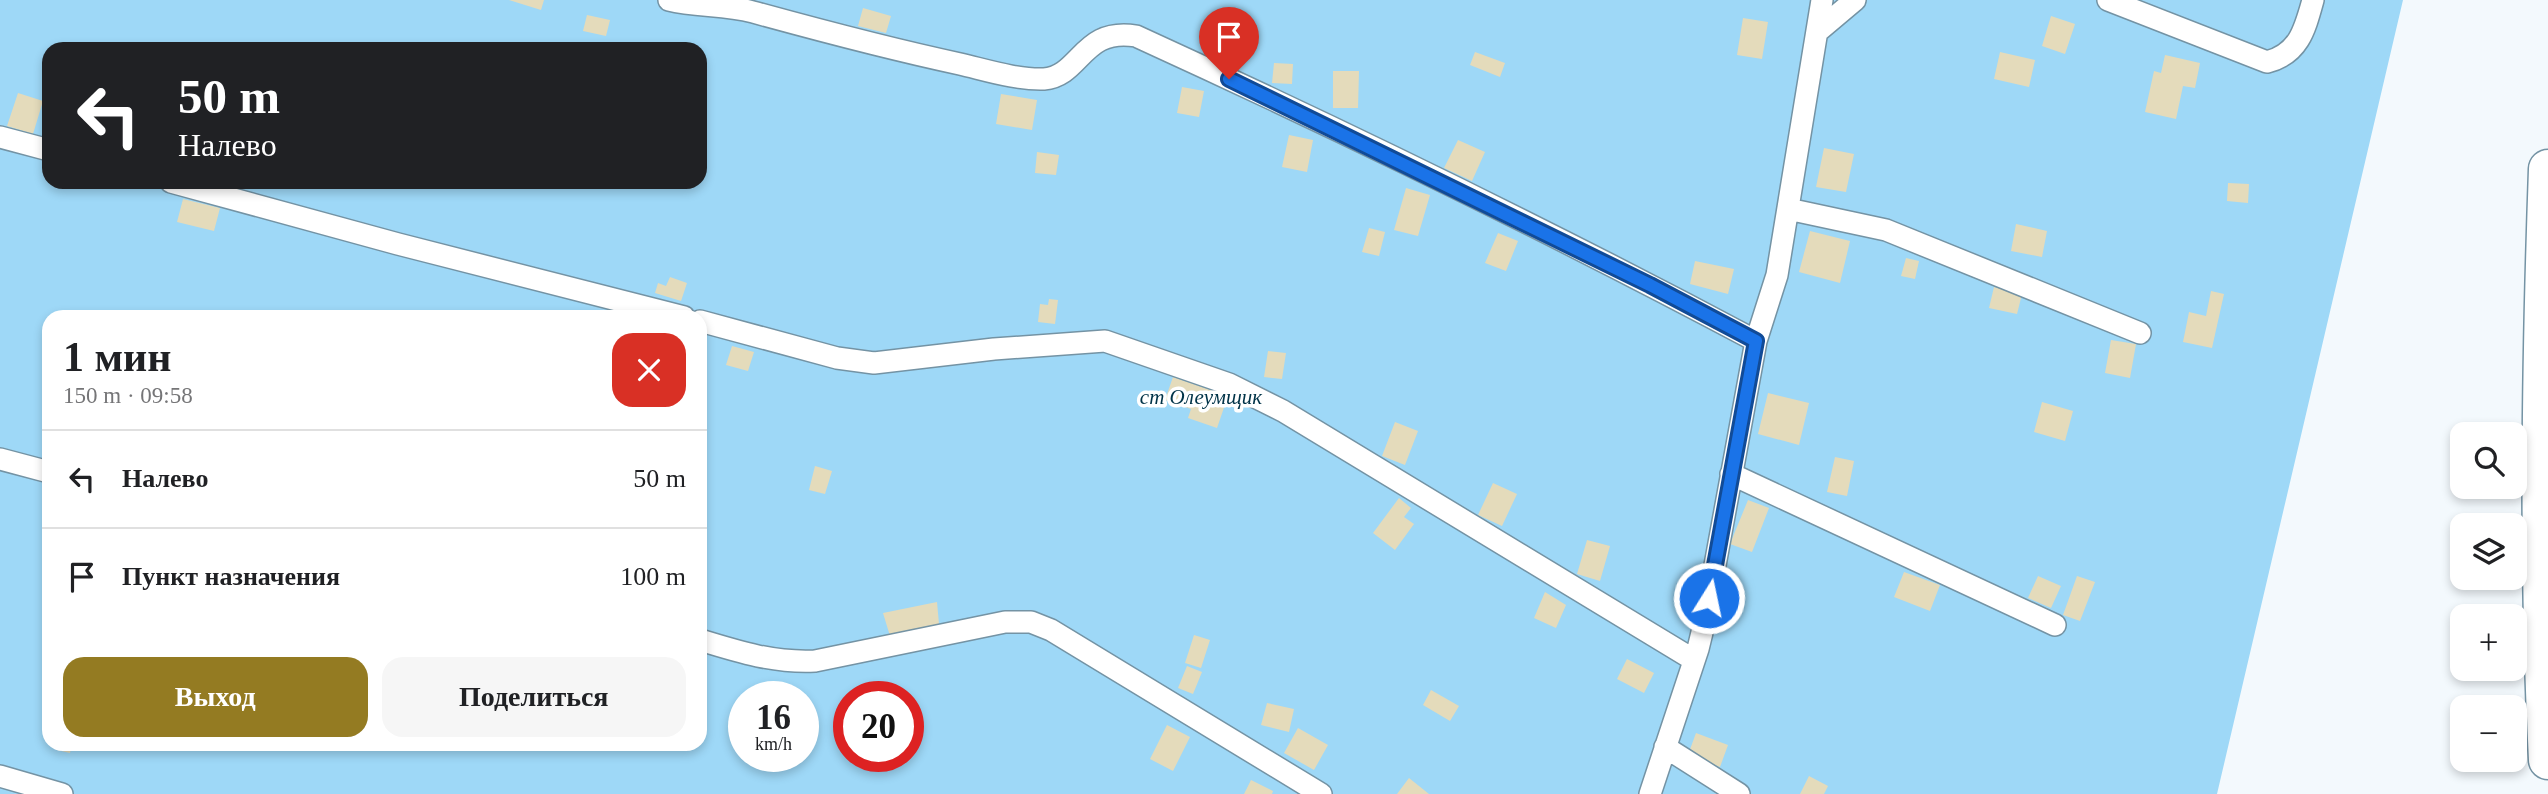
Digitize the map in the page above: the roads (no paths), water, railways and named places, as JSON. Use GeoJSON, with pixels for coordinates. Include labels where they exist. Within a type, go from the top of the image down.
{"type":"FeatureCollection","features":[{"type":"Feature","properties":{"kind":"main road"},"geometry":{"type":"LineString","coordinates":[[2548,169],[2543,295],[2544,675],[2548,760]]}},
{"type":"Feature","properties":{"kind":"lane"},"geometry":{"type":"LineString","coordinates":[[669,0],[734,7],[889,49],[1000,73],[1044,79],[1059,73],[1103,37],[1113,34],[1136,36],[1327,125],[1650,285],[1756,341]]}},
{"type":"Feature","properties":{"kind":"lane"},"geometry":{"type":"LineString","coordinates":[[1650,794],[1694,660],[1756,341],[1777,275],[1822,0]]}},
{"type":"Feature","properties":{"kind":"lane"},"geometry":{"type":"LineString","coordinates":[[1817,32],[1855,0]]}},
{"type":"Feature","properties":{"kind":"lane"},"geometry":{"type":"LineString","coordinates":[[2108,0],[2267,62],[2292,51],[2301,37],[2313,0]]}},
{"type":"Feature","properties":{"kind":"lane"},"geometry":{"type":"LineString","coordinates":[[0,138],[42,148]]}},
{"type":"Feature","properties":{"kind":"lane"},"geometry":{"type":"LineString","coordinates":[[197,189],[657,310]]}},
{"type":"Feature","properties":{"kind":"lane"},"geometry":{"type":"LineString","coordinates":[[1788,209],[1886,230],[2140,333]]}},
{"type":"Feature","properties":{"kind":"lane"},"geometry":{"type":"LineString","coordinates":[[707,323],[837,358],[874,363],[1071,342],[1118,344],[1229,384],[1283,411],[1694,660]]}},
{"type":"Feature","properties":{"kind":"lane"},"geometry":{"type":"LineString","coordinates":[[0,459],[42,469]]}},
{"type":"Feature","properties":{"kind":"lane"},"geometry":{"type":"LineString","coordinates":[[1731,474],[2055,625]]}},
{"type":"Feature","properties":{"kind":"lane"},"geometry":{"type":"LineString","coordinates":[[707,641],[779,662],[815,661],[1005,622],[1031,622],[1114,666],[1321,794]]}},
{"type":"Feature","properties":{"kind":"lane"},"geometry":{"type":"LineString","coordinates":[[1665,747],[1739,794]]}},
{"type":"Feature","properties":{"kind":"lane"},"geometry":{"type":"LineString","coordinates":[[0,776],[62,794]]}},
{"type":"Feature","properties":{"kind":"park label","name":"ст Олеумщик"},"geometry":{"type":"Point","coordinates":[1201,397]}}]}
